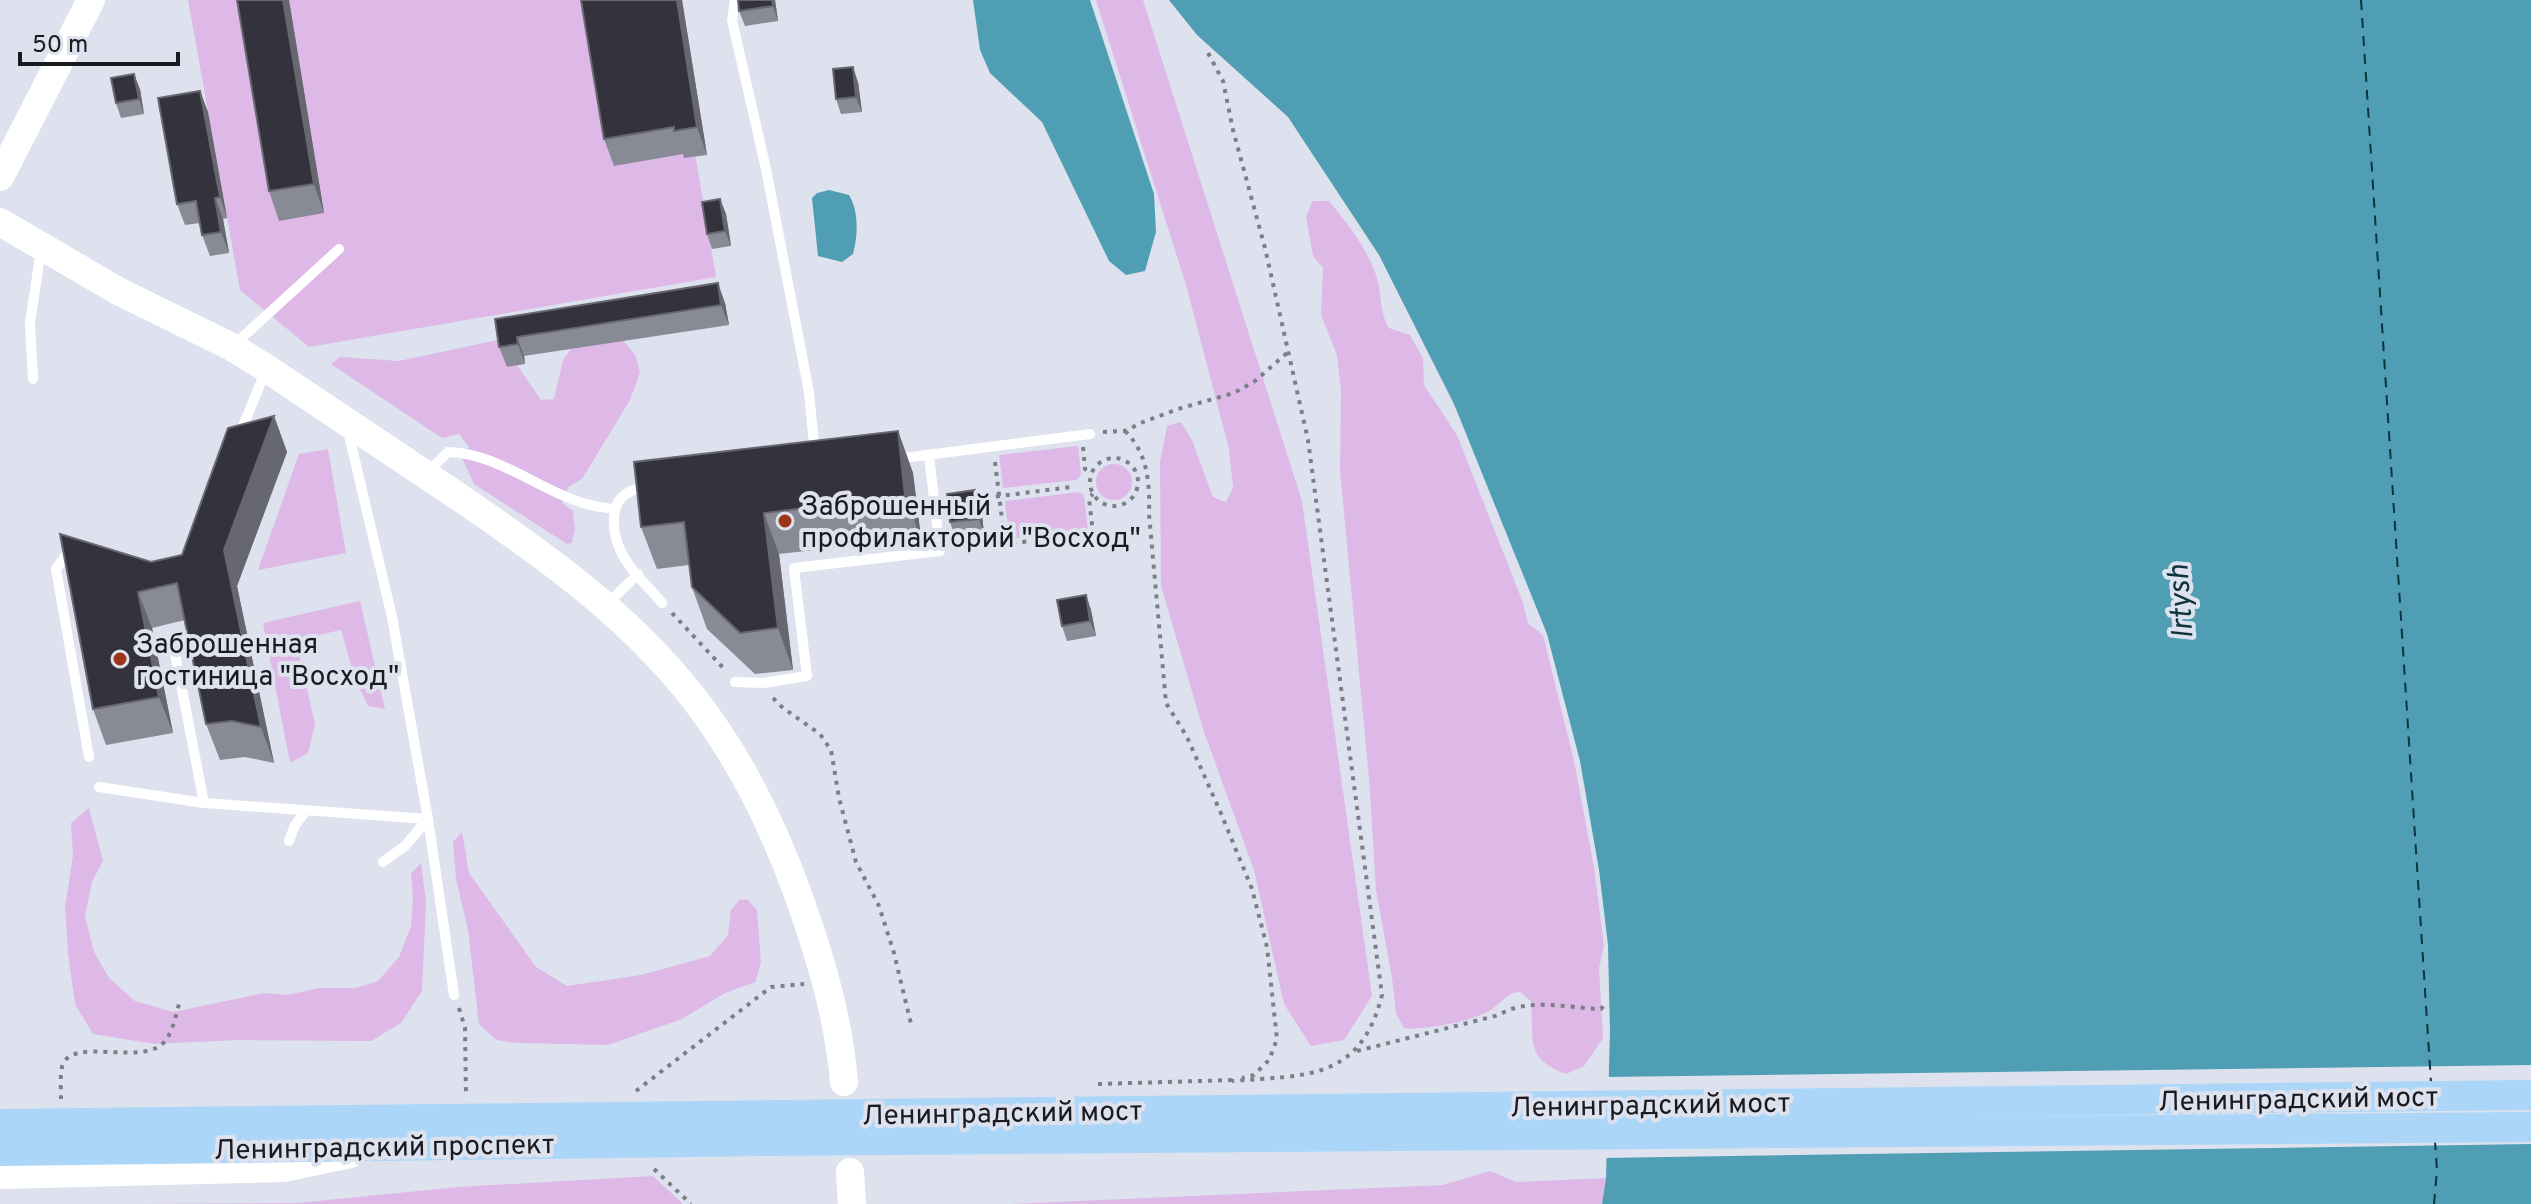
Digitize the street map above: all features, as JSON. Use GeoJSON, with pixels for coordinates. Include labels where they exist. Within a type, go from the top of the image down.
{"type":"FeatureCollection","features":[{"type":"Feature","properties":{"kind":"main road","name":"Ленинградский мост"},"geometry":{"type":"LineString","coordinates":[[768,1128],[2531,1095]]}},
{"type":"Feature","properties":{"kind":"main road","name":"Ленинградский проспект"},"geometry":{"type":"LineString","coordinates":[[0,1124],[768,1128]]}},
{"type":"Feature","properties":{"kind":"main road","name":"Ленинградский мост"},"geometry":{"type":"LineString","coordinates":[[768,1128],[2531,1127]]}},
{"type":"Feature","properties":{"kind":"main road","name":"Ленинградский проспект"},"geometry":{"type":"LineString","coordinates":[[0,1151],[392,1146],[768,1128]]}},
{"type":"Feature","properties":{"kind":"street"},"geometry":{"type":"LineString","coordinates":[[0,177],[91,0]]}},
{"type":"Feature","properties":{"kind":"street"},"geometry":{"type":"LineString","coordinates":[[0,222],[118,291],[232,347],[266,368],[428,482],[540,552],[606,605],[667,668],[706,715],[742,770],[771,828],[818,952],[834,1014],[844,1082]]}},
{"type":"Feature","properties":{"kind":"street"},"geometry":{"type":"LineString","coordinates":[[0,1175],[284,1168],[392,1146]]}},
{"type":"Feature","properties":{"kind":"street"},"geometry":{"type":"LineString","coordinates":[[850,1172],[852,1204]]}},
{"type":"Feature","properties":{"kind":"lane"},"geometry":{"type":"LineString","coordinates":[[735,0],[732,20],[754,111],[809,392],[816,468]]}},
{"type":"Feature","properties":{"kind":"lane"},"geometry":{"type":"LineString","coordinates":[[33,379],[30,323],[42,244]]}},
{"type":"Feature","properties":{"kind":"lane"},"geometry":{"type":"LineString","coordinates":[[232,347],[339,249]]}},
{"type":"Feature","properties":{"kind":"lane"},"geometry":{"type":"LineString","coordinates":[[237,441],[266,368]]}},
{"type":"Feature","properties":{"kind":"lane"},"geometry":{"type":"LineString","coordinates":[[345,421],[392,617],[428,819],[454,995]]}},
{"type":"Feature","properties":{"kind":"lane"},"geometry":{"type":"LineString","coordinates":[[886,460],[1086,436]]}},
{"type":"Feature","properties":{"kind":"lane"},"geometry":{"type":"LineString","coordinates":[[428,482],[448,452],[459,452],[492,462],[589,505],[615,509]]}},
{"type":"Feature","properties":{"kind":"lane"},"geometry":{"type":"LineString","coordinates":[[735,682],[763,683],[807,676],[794,568],[940,551],[929,455]]}},
{"type":"Feature","properties":{"kind":"lane"},"geometry":{"type":"LineString","coordinates":[[662,486],[632,490],[622,497],[613,518],[616,539],[625,561],[662,603]]}},
{"type":"Feature","properties":{"kind":"lane"},"geometry":{"type":"LineString","coordinates":[[89,757],[56,569],[66,555],[94,561]]}},
{"type":"Feature","properties":{"kind":"lane"},"geometry":{"type":"LineString","coordinates":[[606,605],[638,574]]}},
{"type":"Feature","properties":{"kind":"lane"},"geometry":{"type":"LineString","coordinates":[[173,643],[204,803]]}},
{"type":"Feature","properties":{"kind":"lane"},"geometry":{"type":"LineString","coordinates":[[99,787],[204,803],[428,819]]}},
{"type":"Feature","properties":{"kind":"lane"},"geometry":{"type":"LineString","coordinates":[[289,841],[295,825],[305,812]]}},
{"type":"Feature","properties":{"kind":"lane"},"geometry":{"type":"LineString","coordinates":[[383,862],[405,846],[428,819]]}},
{"type":"Feature","properties":{"kind":"path"},"geometry":{"type":"LineString","coordinates":[[1091,1084],[1232,1081],[1292,1076],[1331,1068],[1354,1052],[1375,1022],[1382,995],[1308,440],[1223,81],[1208,53]]}},
{"type":"Feature","properties":{"kind":"path"},"geometry":{"type":"LineString","coordinates":[[1112,430],[1125,431],[1178,409],[1234,393],[1255,381],[1287,353]]}},
{"type":"Feature","properties":{"kind":"path"},"geometry":{"type":"LineString","coordinates":[[1125,431],[1134,439],[1150,484],[1149,514],[1166,703],[1187,737],[1220,811],[1252,889],[1267,947],[1277,1039],[1269,1060],[1254,1075],[1232,1081]]}},
{"type":"Feature","properties":{"kind":"path"},"geometry":{"type":"LineString","coordinates":[[1086,436],[1085,469],[1092,473]]}},
{"type":"Feature","properties":{"kind":"path"},"geometry":{"type":"LineString","coordinates":[[994,447],[1005,544],[1093,534],[1089,498],[1093,494]]}},
{"type":"Feature","properties":{"kind":"path"},"geometry":{"type":"LineString","coordinates":[[1114,458],[1129,463],[1138,478],[1135,494],[1123,505],[1106,505],[1093,494],[1090,487],[1092,473],[1098,464],[1114,458]]}},
{"type":"Feature","properties":{"kind":"path"},"geometry":{"type":"LineString","coordinates":[[973,499],[1071,487]]}},
{"type":"Feature","properties":{"kind":"path"},"geometry":{"type":"LineString","coordinates":[[662,603],[735,682]]}},
{"type":"Feature","properties":{"kind":"path"},"geometry":{"type":"LineString","coordinates":[[763,683],[783,708],[820,734],[831,750],[839,798],[856,862],[883,917],[912,1028]]}},
{"type":"Feature","properties":{"kind":"path"},"geometry":{"type":"LineString","coordinates":[[630,1095],[771,987],[810,983]]}},
{"type":"Feature","properties":{"kind":"path"},"geometry":{"type":"LineString","coordinates":[[61,1102],[62,1066],[67,1059],[74,1054],[87,1052],[145,1053],[156,1049],[167,1039],[179,1004]]}},
{"type":"Feature","properties":{"kind":"path"},"geometry":{"type":"LineString","coordinates":[[1354,1052],[1499,1015],[1513,1007],[1530,1004],[1601,1009],[1605,1004]]}},
{"type":"Feature","properties":{"kind":"path"},"geometry":{"type":"LineString","coordinates":[[465,1028],[466,1097]]}},
{"type":"Feature","properties":{"kind":"path"},"geometry":{"type":"LineString","coordinates":[[647,1162],[691,1204]]}},
{"type":"Feature","properties":{"kind":"shaded area"},"geometry":{"type":"Polygon","coordinates":[[[188,0],[669,0],[716,277],[309,347],[240,290],[188,0]]]}},
{"type":"Feature","properties":{"kind":"shaded area"},"geometry":{"type":"Polygon","coordinates":[[[1096,0],[1143,0],[1302,501],[1372,996],[1344,1040],[1311,1046],[1284,1004],[1254,870],[1203,729],[1161,586],[1160,462],[1167,426],[1181,422],[1192,440],[1213,497],[1226,502],[1233,488],[1229,449],[1186,285],[1096,0]]]}},
{"type":"Feature","properties":{"kind":"shaded area"},"geometry":{"type":"Polygon","coordinates":[[[1313,201],[1329,201],[1356,237],[1377,278],[1389,328],[1410,335],[1423,358],[1424,385],[1457,435],[1522,600],[1528,623],[1543,635],[1574,761],[1594,867],[1604,946],[1599,968],[1603,1038],[1584,1066],[1566,1074],[1553,1068],[1537,1054],[1532,1037],[1531,1001],[1520,992],[1481,1015],[1435,1027],[1404,1028],[1396,1013],[1376,890],[1369,778],[1340,471],[1341,391],[1337,355],[1321,315],[1323,268],[1313,256],[1306,216],[1313,201]]]}},
{"type":"Feature","properties":{"kind":"shaded area"},"geometry":{"type":"Polygon","coordinates":[[[502,339],[507,367],[517,365],[541,400],[554,399],[563,360],[571,349],[623,340],[636,356],[640,373],[630,400],[582,479],[568,487],[562,503],[573,511],[575,529],[572,543],[567,544],[474,484],[461,456],[469,447],[459,434],[442,438],[331,364],[340,357],[399,361],[502,339]]]}},
{"type":"Feature","properties":{"kind":"shaded area"},"geometry":{"type":"Polygon","coordinates":[[[1078,446],[1081,474],[1077,480],[1003,488],[999,455],[1078,446]]]}},
{"type":"Feature","properties":{"kind":"shaded area"},"geometry":{"type":"Polygon","coordinates":[[[328,449],[346,553],[258,570],[299,454],[328,449]]]}},
{"type":"Feature","properties":{"kind":"shaded area"},"geometry":{"type":"Polygon","coordinates":[[[1114,464],[1126,470],[1132,482],[1126,494],[1114,500],[1102,494],[1096,482],[1102,470],[1114,464]]]}},
{"type":"Feature","properties":{"kind":"shaded area"},"geometry":{"type":"Polygon","coordinates":[[[1079,492],[1084,495],[1088,529],[1009,539],[1005,501],[1079,492]]]}},
{"type":"Feature","properties":{"kind":"shaded area"},"geometry":{"type":"Polygon","coordinates":[[[360,601],[385,709],[368,706],[355,679],[341,630],[296,640],[315,724],[308,753],[290,763],[263,623],[360,601]]]}},
{"type":"Feature","properties":{"kind":"shaded area"},"geometry":{"type":"Polygon","coordinates":[[[89,808],[103,861],[92,882],[85,916],[94,952],[109,978],[135,1001],[173,1012],[264,993],[287,995],[319,988],[356,988],[378,981],[399,957],[411,926],[411,874],[421,863],[426,902],[422,991],[401,1023],[371,1041],[237,1040],[155,1044],[93,1034],[75,1004],[65,908],[73,855],[71,823],[89,808]]]}},
{"type":"Feature","properties":{"kind":"shaded area"},"geometry":{"type":"Polygon","coordinates":[[[462,832],[469,873],[536,967],[567,986],[641,975],[710,956],[728,935],[731,910],[740,899],[748,900],[757,910],[761,963],[755,982],[725,993],[682,1019],[608,1045],[496,1040],[479,1024],[468,930],[456,879],[453,842],[462,832]]]}},
{"type":"Feature","properties":{"kind":"shaded area"},"geometry":{"type":"Polygon","coordinates":[[[1490,1171],[1516,1182],[1606,1178],[1602,1204],[1010,1204],[1443,1185],[1490,1171]]]}},
{"type":"Feature","properties":{"kind":"shaded area"},"geometry":{"type":"Polygon","coordinates":[[[653,1176],[683,1204],[135,1204],[297,1203],[458,1187],[653,1176]]]}},
{"type":"Feature","properties":{"kind":"water"},"geometry":{"type":"Polygon","coordinates":[[[973,0],[1090,0],[1154,194],[1156,232],[1145,271],[1126,275],[1109,261],[1042,122],[990,73],[980,50],[973,0]]]}},
{"type":"Feature","properties":{"kind":"water","name":"Irtysh"},"geometry":{"type":"Polygon","coordinates":[[[1169,0],[2531,0],[2531,1204],[1602,1204],[1606,1178],[1610,1031],[1608,945],[1580,761],[1547,634],[1454,404],[1379,255],[1288,117],[1197,35],[1169,0]]]}},
{"type":"Feature","properties":{"kind":"water"},"geometry":{"type":"Polygon","coordinates":[[[829,190],[849,195],[856,216],[853,254],[842,262],[818,256],[812,198],[829,190]]]}},
{"type":"Feature","properties":{"kind":"pier"},"geometry":{"type":"Polygon","coordinates":[[[2531,1065],[2531,1144],[1603,1158],[1605,1077],[2531,1065]]]}},
{"type":"Feature","properties":{"kind":"building"},"geometry":{"type":"Polygon","coordinates":[[[237,0],[283,0],[314,184],[269,191],[237,0]]]}},
{"type":"Feature","properties":{"kind":"building"},"geometry":{"type":"Polygon","coordinates":[[[581,0],[677,0],[697,127],[674,131],[674,127],[604,139],[581,0]]]}},
{"type":"Feature","properties":{"kind":"building"},"geometry":{"type":"Polygon","coordinates":[[[738,0],[772,0],[773,6],[739,11],[738,0]]]}},
{"type":"Feature","properties":{"kind":"building"},"geometry":{"type":"Polygon","coordinates":[[[853,67],[856,97],[836,99],[833,69],[853,67]]]}},
{"type":"Feature","properties":{"kind":"building"},"geometry":{"type":"Polygon","coordinates":[[[134,74],[139,99],[116,103],[111,78],[134,74]]]}},
{"type":"Feature","properties":{"kind":"building"},"geometry":{"type":"Polygon","coordinates":[[[200,91],[220,197],[215,198],[221,232],[202,235],[196,201],[177,204],[158,98],[200,91]]]}},
{"type":"Feature","properties":{"kind":"building"},"geometry":{"type":"Polygon","coordinates":[[[720,199],[725,231],[707,234],[702,202],[720,199]]]}},
{"type":"Feature","properties":{"kind":"building"},"geometry":{"type":"Polygon","coordinates":[[[718,283],[721,305],[517,337],[518,344],[499,347],[495,319],[718,283]]]}},
{"type":"Feature","properties":{"kind":"building"},"geometry":{"type":"Polygon","coordinates":[[[274,416],[224,550],[261,727],[232,721],[206,724],[177,583],[138,592],[159,697],[93,709],[60,534],[151,562],[182,555],[228,428],[274,416]]]}},
{"type":"Feature","properties":{"kind":"building"},"geometry":{"type":"Polygon","coordinates":[[[898,431],[905,496],[764,513],[778,628],[740,633],[692,587],[684,522],[641,527],[634,462],[898,431]]]}},
{"type":"Feature","properties":{"kind":"building"},"geometry":{"type":"Polygon","coordinates":[[[975,490],[979,519],[950,522],[947,494],[975,490]]]}},
{"type":"Feature","properties":{"kind":"building"},"geometry":{"type":"Polygon","coordinates":[[[1086,595],[1090,621],[1062,626],[1057,600],[1086,595]]]}},
{"type":"Feature","properties":{"kind":"ferry route"},"geometry":{"type":"LineString","coordinates":[[2361,0],[2431,1083]]}},
{"type":"Feature","properties":{"kind":"ferry route"},"geometry":{"type":"LineString","coordinates":[[2434,1204],[2437,1170],[2435,1141]]}},
{"type":"Feature","properties":{"kind":"place","name":"Заброшенный профилакторий \"Восход\""},"geometry":{"type":"Point","coordinates":[785,521]}},
{"type":"Feature","properties":{"kind":"place","name":"Заброшенная гостиница \"Восход\""},"geometry":{"type":"Point","coordinates":[120,659]}}]}
